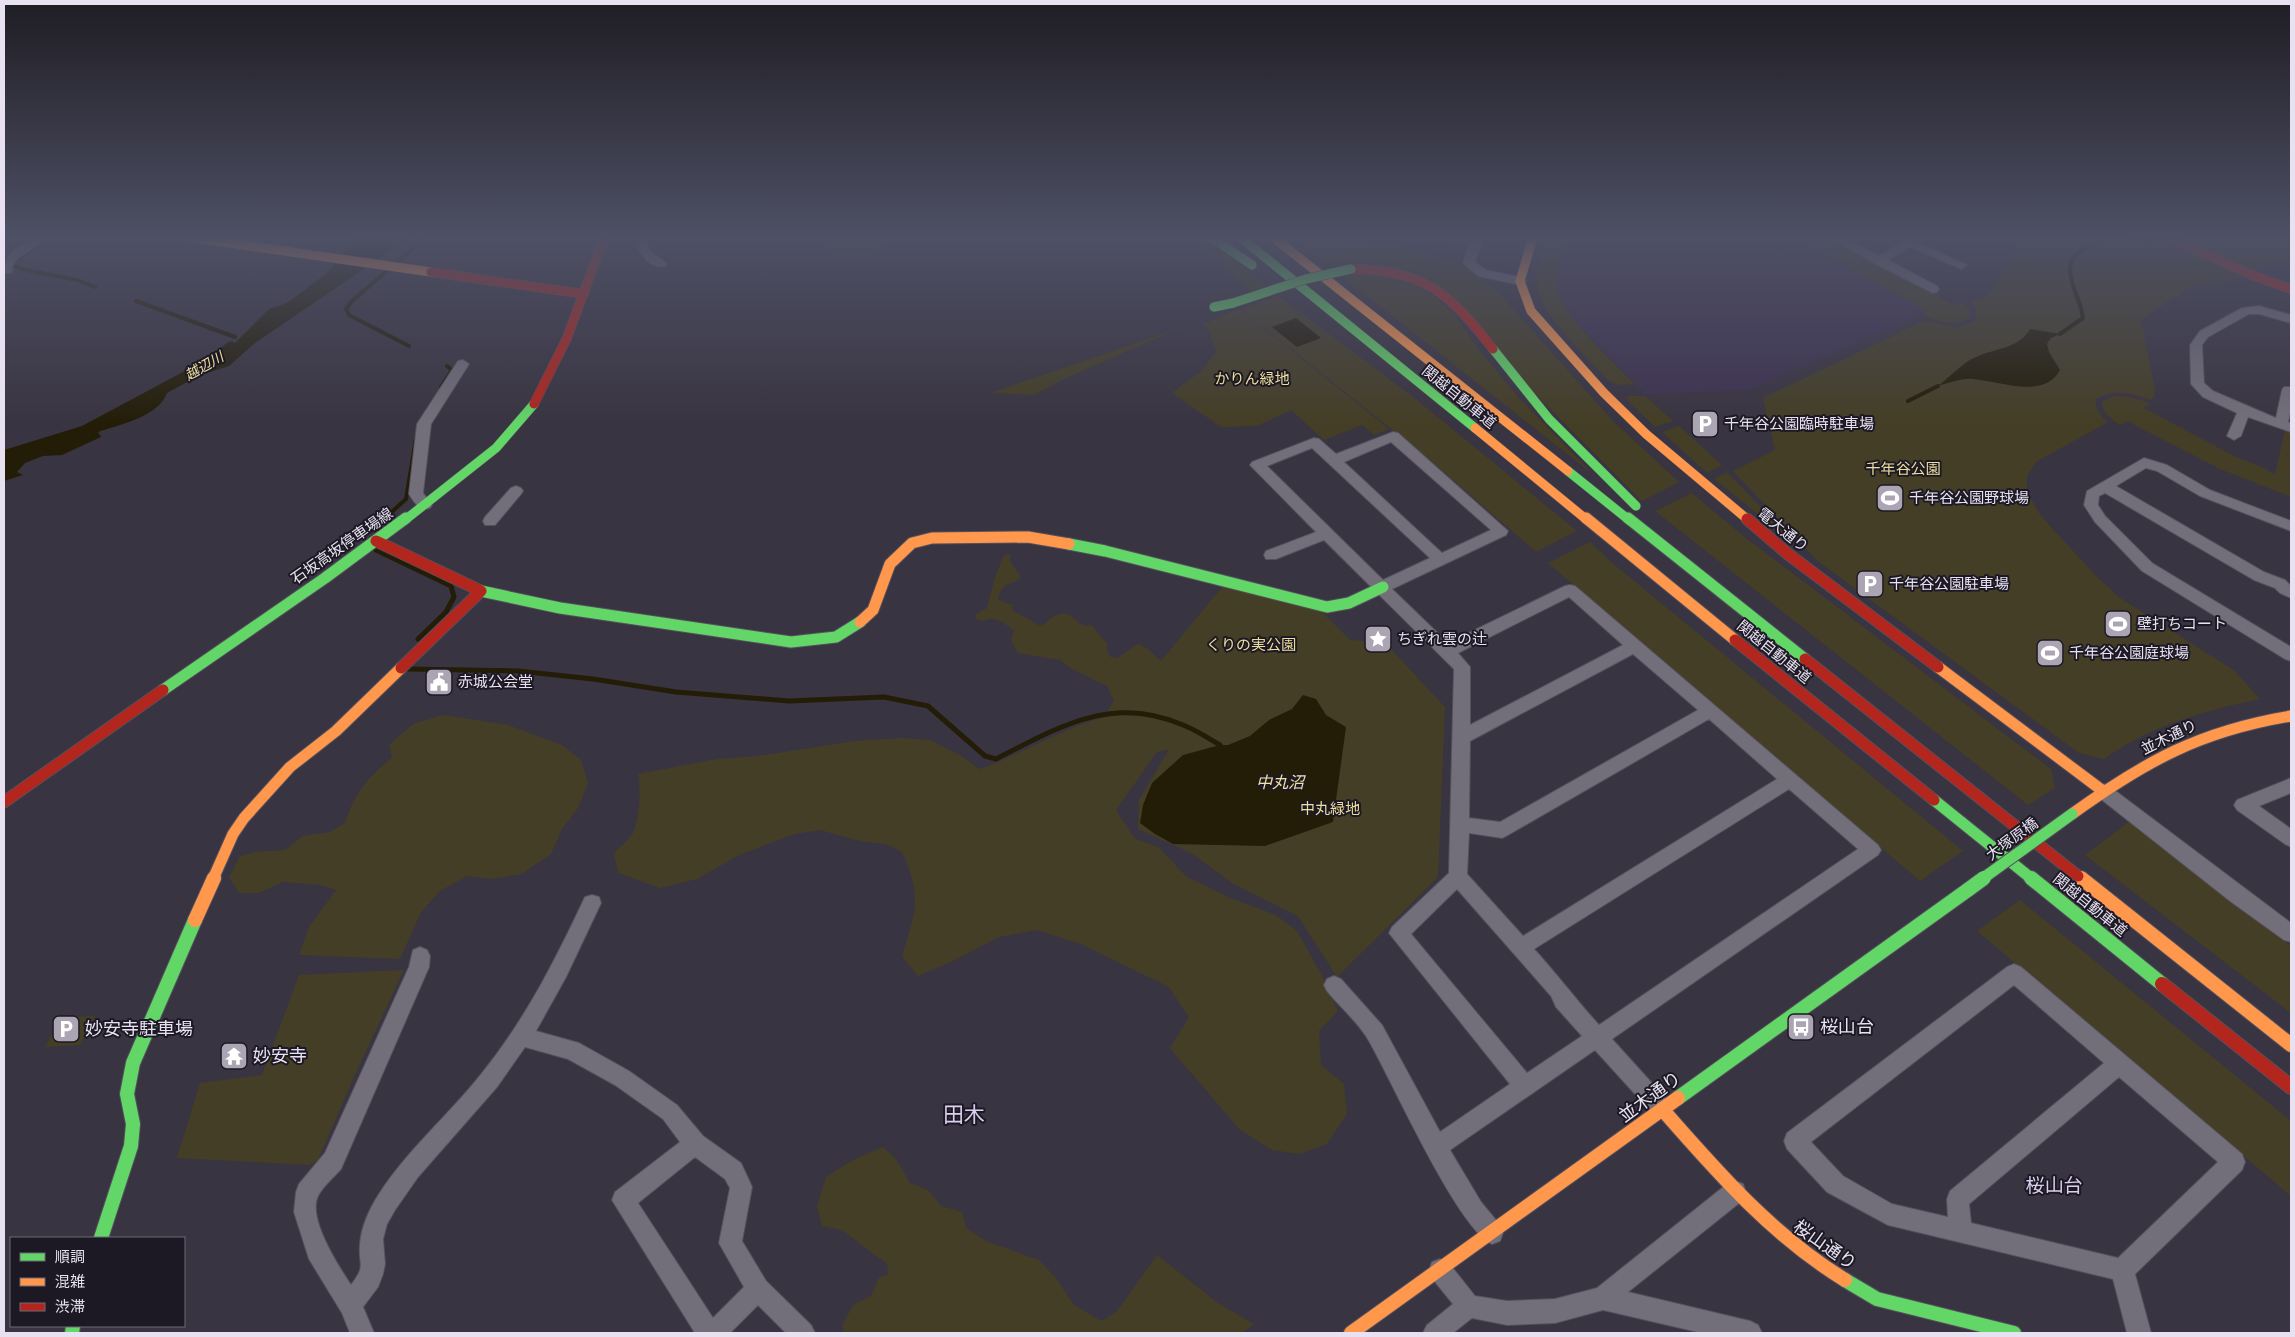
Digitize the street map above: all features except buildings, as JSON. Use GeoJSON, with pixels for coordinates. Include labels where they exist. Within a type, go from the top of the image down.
{"type":"FeatureCollection","features":[{"type":"Feature","properties":{"kind":"main road","name":"石坂高坂停車場線"},"geometry":{"type":"LineString","coordinates":[[4,802],[376,541],[491,454],[531,411],[553,370],[582,299]]}},
{"type":"Feature","properties":{"kind":"main road"},"geometry":{"type":"LineString","coordinates":[[1214,307],[1244,299]]}},
{"type":"Feature","properties":{"kind":"main road"},"geometry":{"type":"LineString","coordinates":[[1298,299],[1469,424]]}},
{"type":"Feature","properties":{"kind":"main road","name":"関越自動車道"},"geometry":{"type":"LineString","coordinates":[[1316,299],[2291,1088]]}},
{"type":"Feature","properties":{"kind":"main road","name":"関越自動車道"},"geometry":{"type":"LineString","coordinates":[[1352,299],[2291,1045]]}},
{"type":"Feature","properties":{"kind":"main road"},"geometry":{"type":"LineString","coordinates":[[1451,299],[1532,401],[1645,514]]}},
{"type":"Feature","properties":{"kind":"main road","name":"電大通り"},"geometry":{"type":"LineString","coordinates":[[1526,299],[1540,322],[1604,393],[1663,450],[1788,554],[2103,791]]}},
{"type":"Feature","properties":{"kind":"main road"},"geometry":{"type":"LineString","coordinates":[[1665,532],[1854,697]]}},
{"type":"Feature","properties":{"kind":"main road"},"geometry":{"type":"LineString","coordinates":[[376,541],[481,591],[560,608],[791,642],[824,640],[847,633],[873,610],[890,564],[912,543],[932,538],[1028,537],[1105,551],[1327,607],[1341,606],[1383,587]]}},
{"type":"Feature","properties":{"kind":"main road"},"geometry":{"type":"LineString","coordinates":[[101,1237],[131,1146],[133,1124],[127,1094],[133,1063],[233,834],[260,799],[290,767],[336,732],[481,591]]}},
{"type":"Feature","properties":{"kind":"main road","name":"並木通り"},"geometry":{"type":"LineString","coordinates":[[2072,814],[2103,791],[2162,754],[2190,740],[2246,724],[2291,716]]}},
{"type":"Feature","properties":{"kind":"main road","name":"大塚原橋"},"geometry":{"type":"LineString","coordinates":[[1969,889],[2072,814]]}},
{"type":"Feature","properties":{"kind":"main road","name":"並木通り"},"geometry":{"type":"LineString","coordinates":[[1351,1333],[1969,889]]}},
{"type":"Feature","properties":{"kind":"main road","name":"桜山通り"},"geometry":{"type":"LineString","coordinates":[[1662,1109],[1735,1192],[1772,1228],[1818,1263],[1877,1299],[2014,1333]]}},
{"type":"Feature","properties":{"kind":"street"},"geometry":{"type":"LineString","coordinates":[[2289,390],[2286,426],[2244,411],[2208,394],[2198,384],[2196,375],[2196,346],[2204,334],[2246,311],[2259,310],[2291,319]]}},
{"type":"Feature","properties":{"kind":"street"},"geometry":{"type":"LineString","coordinates":[[425,505],[416,494],[424,424],[463,364]]}},
{"type":"Feature","properties":{"kind":"street"},"geometry":{"type":"LineString","coordinates":[[2234,436],[2244,411]]}},
{"type":"Feature","properties":{"kind":"street"},"geometry":{"type":"LineString","coordinates":[[1335,460],[1393,436],[1501,531],[1383,587]]}},
{"type":"Feature","properties":{"kind":"street"},"geometry":{"type":"LineString","coordinates":[[1441,560],[1314,442],[1257,465],[1383,587],[1462,667],[1458,876],[1399,933],[1525,1087]]}},
{"type":"Feature","properties":{"kind":"street"},"geometry":{"type":"LineString","coordinates":[[2291,526],[2205,493],[2162,468],[2144,463],[2092,494],[2091,505],[2100,519],[2147,567],[2291,655]]}},
{"type":"Feature","properties":{"kind":"street"},"geometry":{"type":"LineString","coordinates":[[2106,487],[2259,576],[2287,586]]}},
{"type":"Feature","properties":{"kind":"street"},"geometry":{"type":"LineString","coordinates":[[490,522],[516,491]]}},
{"type":"Feature","properties":{"kind":"street"},"geometry":{"type":"LineString","coordinates":[[1272,555],[1290,546],[1303,543],[1326,533]]}},
{"type":"Feature","properties":{"kind":"street"},"geometry":{"type":"LineString","coordinates":[[1436,1147],[1872,850],[1570,590],[1447,652]]}},
{"type":"Feature","properties":{"kind":"street"},"geometry":{"type":"LineString","coordinates":[[1462,737],[1634,646]]}},
{"type":"Feature","properties":{"kind":"street"},"geometry":{"type":"LineString","coordinates":[[1460,824],[1502,830],[1709,711]]}},
{"type":"Feature","properties":{"kind":"street"},"geometry":{"type":"LineString","coordinates":[[1521,947],[1789,780]]}},
{"type":"Feature","properties":{"kind":"street"},"geometry":{"type":"LineString","coordinates":[[2291,785],[2243,805],[2291,839]]}},
{"type":"Feature","properties":{"kind":"street"},"geometry":{"type":"LineString","coordinates":[[2103,791],[2237,895],[2291,934]]}},
{"type":"Feature","properties":{"kind":"street"},"geometry":{"type":"LineString","coordinates":[[1458,876],[1558,990],[1562,1000],[1662,1109]]}},
{"type":"Feature","properties":{"kind":"street"},"geometry":{"type":"LineString","coordinates":[[350,1305],[373,1272],[371,1244],[386,1202],[418,1161],[489,1080],[520,1036],[580,932],[592,903]]}},
{"type":"Feature","properties":{"kind":"street"},"geometry":{"type":"LineString","coordinates":[[362,1333],[350,1305],[320,1259],[305,1212],[308,1192],[332,1161],[420,967],[420,956]]}},
{"type":"Feature","properties":{"kind":"street"},"geometry":{"type":"LineString","coordinates":[[2014,973],[2234,1162],[2122,1270],[1888,1214],[1835,1184],[1795,1141],[2014,973]]}},
{"type":"Feature","properties":{"kind":"street"},"geometry":{"type":"LineString","coordinates":[[1334,985],[1374,1032],[1436,1147],[1474,1210],[1492,1233]]}},
{"type":"Feature","properties":{"kind":"street"},"geometry":{"type":"LineString","coordinates":[[520,1036],[572,1050],[622,1078],[670,1112],[695,1144],[733,1171],[742,1187],[730,1243],[758,1289],[802,1333]]}},
{"type":"Feature","properties":{"kind":"street"},"geometry":{"type":"LineString","coordinates":[[1960,1230],[1958,1199],[2119,1064]]}},
{"type":"Feature","properties":{"kind":"street"},"geometry":{"type":"LineString","coordinates":[[695,1144],[624,1200],[709,1333]]}},
{"type":"Feature","properties":{"kind":"street"},"geometry":{"type":"LineString","coordinates":[[1440,1270],[1469,1306],[1507,1313],[1555,1311],[1603,1298],[1735,1192]]}},
{"type":"Feature","properties":{"kind":"street"},"geometry":{"type":"LineString","coordinates":[[2122,1270],[2139,1333]]}},
{"type":"Feature","properties":{"kind":"street"},"geometry":{"type":"LineString","coordinates":[[714,1333],[758,1289]]}},
{"type":"Feature","properties":{"kind":"street"},"geometry":{"type":"LineString","coordinates":[[1603,1298],[1750,1333]]}},
{"type":"Feature","properties":{"kind":"street"},"geometry":{"type":"LineString","coordinates":[[1435,1333],[1469,1306]]}},
{"type":"Feature","properties":{"kind":"shaded area"},"geometry":{"type":"Polygon","coordinates":[[[1561,299],[1905,299],[1928,312],[1749,390],[1645,394],[1572,317],[1561,299]]]}},
{"type":"Feature","properties":{"kind":"green space"},"geometry":{"type":"Polygon","coordinates":[[[1268,299],[1283,299],[1412,396],[1577,531],[1536,552],[1429,459],[1241,309],[1268,299]]]}},
{"type":"Feature","properties":{"kind":"green space"},"geometry":{"type":"Polygon","coordinates":[[[1372,299],[1437,299],[1453,313],[1479,350],[1520,399],[1595,476],[1372,299]]]}},
{"type":"Feature","properties":{"kind":"green space"},"geometry":{"type":"Polygon","coordinates":[[[1441,299],[1504,299],[1613,421],[1679,482],[1642,501],[1441,299]]]}},
{"type":"Feature","properties":{"kind":"green space"},"geometry":{"type":"Polygon","coordinates":[[[1542,299],[1561,299],[1577,324],[1589,338],[1635,384],[1619,385],[1609,381],[1566,334],[1546,308],[1542,299]]]}},
{"type":"Feature","properties":{"kind":"green space"},"geometry":{"type":"Polygon","coordinates":[[[1906,299],[1943,299],[1952,304],[1961,302],[1969,309],[1970,318],[1952,323],[1940,321],[1922,314],[1927,311],[1906,299]]]}},
{"type":"Feature","properties":{"kind":"green space","name":"千年谷公園"},"geometry":{"type":"Polygon","coordinates":[[[1979,299],[2171,299],[2141,320],[2155,389],[2154,397],[2150,400],[2136,395],[2116,393],[2096,399],[2097,409],[2108,422],[2036,462],[2027,476],[2027,492],[2041,516],[2097,577],[2120,598],[2235,671],[2260,699],[2198,714],[2159,728],[2122,747],[2104,759],[2079,753],[1819,562],[1733,471],[1775,450],[1763,398],[1924,321],[1958,328],[1975,321],[1976,309],[1969,302],[1979,299]]]}},
{"type":"Feature","properties":{"kind":"green space","name":"かりん緑地"},"geometry":{"type":"Polygon","coordinates":[[[1240,309],[1389,429],[1374,435],[1362,425],[1324,440],[1291,410],[1257,426],[1221,427],[1172,393],[1201,371],[1216,352],[1209,331],[1203,324],[1240,309]]]}},
{"type":"Feature","properties":{"kind":"green space"},"geometry":{"type":"Polygon","coordinates":[[[1185,326],[1064,379],[1034,395],[991,393],[1185,326]]]}},
{"type":"Feature","properties":{"kind":"green space"},"geometry":{"type":"Polygon","coordinates":[[[1629,396],[1645,396],[1673,421],[1655,427],[1626,399],[1629,396]]]}},
{"type":"Feature","properties":{"kind":"green space"},"geometry":{"type":"Polygon","coordinates":[[[2114,396],[2130,397],[2147,402],[2150,404],[2144,408],[2234,456],[2266,469],[2275,475],[2285,429],[2291,431],[2291,497],[2220,469],[2127,421],[2120,425],[2108,415],[2102,406],[2102,402],[2114,396]]]}},
{"type":"Feature","properties":{"kind":"green space"},"geometry":{"type":"Polygon","coordinates":[[[1679,426],[1722,465],[1707,473],[1662,432],[1679,426]]]}},
{"type":"Feature","properties":{"kind":"green space"},"geometry":{"type":"Polygon","coordinates":[[[1727,472],[1799,547],[1714,479],[1727,472]]]}},
{"type":"Feature","properties":{"kind":"green space"},"geometry":{"type":"Polygon","coordinates":[[[1692,493],[1742,535],[2051,769],[2055,788],[2028,805],[1655,511],[1692,493]]]}},
{"type":"Feature","properties":{"kind":"green space"},"geometry":{"type":"Polygon","coordinates":[[[1590,542],[1616,566],[1963,851],[1920,881],[1548,563],[1590,542]]]}},
{"type":"Feature","properties":{"kind":"green space"},"geometry":{"type":"Polygon","coordinates":[[[1011,554],[1010,561],[1021,577],[1002,589],[998,600],[1013,605],[1012,610],[1040,626],[1054,616],[1064,613],[1070,615],[1083,625],[1092,626],[1107,643],[1107,651],[1111,657],[1117,658],[1138,644],[1147,648],[1161,661],[1223,586],[1321,611],[1350,640],[1366,641],[1377,648],[1388,646],[1445,707],[1438,877],[1337,977],[1298,916],[1232,883],[1193,854],[1138,829],[1139,800],[1169,749],[1157,752],[1116,810],[1134,838],[1158,847],[1186,876],[1230,898],[1276,915],[1297,931],[1320,972],[1338,1011],[1319,1031],[1321,1065],[1344,1084],[1347,1114],[1327,1144],[1300,1154],[1272,1150],[1240,1130],[1170,1048],[1189,1017],[1169,987],[1081,944],[1036,930],[999,937],[953,961],[918,976],[902,956],[911,927],[915,904],[912,880],[902,852],[886,844],[860,841],[820,830],[794,834],[739,855],[697,879],[660,888],[618,873],[614,853],[631,836],[637,819],[640,796],[638,774],[717,759],[758,756],[855,741],[902,738],[930,740],[960,755],[980,769],[1072,728],[1104,717],[1114,701],[1107,686],[1070,668],[1060,660],[1018,653],[1011,640],[1014,631],[999,620],[987,619],[982,621],[975,619],[976,614],[987,608],[995,577],[1004,555],[1011,554]]]}},
{"type":"Feature","properties":{"kind":"green space"},"geometry":{"type":"Polygon","coordinates":[[[443,715],[508,725],[562,745],[581,760],[588,783],[578,808],[562,829],[551,854],[522,874],[492,879],[467,876],[440,891],[421,912],[400,959],[299,955],[309,927],[336,890],[320,885],[283,882],[259,893],[239,893],[229,877],[240,856],[255,852],[285,850],[303,836],[330,832],[345,823],[353,803],[363,786],[392,757],[389,745],[413,724],[443,715]]]}},
{"type":"Feature","properties":{"kind":"green space"},"geometry":{"type":"Polygon","coordinates":[[[2130,821],[2291,946],[2291,1013],[2085,855],[2130,821]]]}},
{"type":"Feature","properties":{"kind":"green space"},"geometry":{"type":"Polygon","coordinates":[[[2020,900],[2291,1121],[2291,1196],[1977,931],[2020,900]]]}},
{"type":"Feature","properties":{"kind":"green space"},"geometry":{"type":"Polygon","coordinates":[[[404,970],[318,1160],[310,1165],[177,1158],[200,1083],[262,1075],[299,975],[404,970]]]}},
{"type":"Feature","properties":{"kind":"green space"},"geometry":{"type":"Polygon","coordinates":[[[95,1016],[80,1045],[45,1047],[61,1017],[95,1016]]]}},
{"type":"Feature","properties":{"kind":"green space"},"geometry":{"type":"Polygon","coordinates":[[[883,1147],[896,1159],[910,1183],[928,1190],[941,1206],[962,1212],[966,1228],[988,1242],[1039,1260],[1055,1277],[1073,1304],[1101,1321],[1117,1311],[1157,1255],[1218,1303],[1254,1324],[1242,1333],[844,1333],[842,1325],[853,1305],[871,1296],[879,1278],[888,1274],[887,1264],[842,1230],[822,1226],[817,1206],[826,1177],[853,1160],[883,1147]]]}},
{"type":"Feature","properties":{"kind":"water","name":"越辺川"},"geometry":{"type":"Polygon","coordinates":[[[292,299],[319,299],[255,343],[229,366],[200,375],[167,393],[156,408],[147,414],[98,432],[101,437],[62,455],[43,456],[25,463],[17,472],[23,475],[4,481],[4,450],[82,426],[196,365],[230,341],[235,343],[269,309],[292,299]]]}},
{"type":"Feature","properties":{"kind":"water"},"geometry":{"type":"Polygon","coordinates":[[[1296,318],[1321,338],[1297,347],[1272,327],[1296,318]]]}},
{"type":"Feature","properties":{"kind":"water"},"geometry":{"type":"Polygon","coordinates":[[[2030,329],[2060,334],[2051,338],[2047,344],[2049,352],[2060,370],[2053,379],[2033,387],[1969,379],[1938,386],[1971,360],[2020,341],[2030,329]]]}},
{"type":"Feature","properties":{"kind":"water","name":"中丸沼"},"geometry":{"type":"Polygon","coordinates":[[[1303,695],[1316,699],[1326,715],[1346,727],[1333,822],[1265,846],[1173,844],[1140,823],[1143,805],[1152,783],[1183,755],[1220,745],[1228,745],[1250,736],[1269,720],[1292,709],[1303,695]]]}},
{"type":"Feature","properties":{"kind":"waterway"},"geometry":{"type":"LineString","coordinates":[[354,299],[346,309],[349,315],[409,346]]}},
{"type":"Feature","properties":{"kind":"waterway"},"geometry":{"type":"LineString","coordinates":[[2060,334],[2083,318],[2078,299]]}},
{"type":"Feature","properties":{"kind":"waterway"},"geometry":{"type":"LineString","coordinates":[[136,301],[235,337]]}},
{"type":"Feature","properties":{"kind":"waterway"},"geometry":{"type":"LineString","coordinates":[[441,387],[452,370],[447,366]]}},
{"type":"Feature","properties":{"kind":"waterway"},"geometry":{"type":"LineString","coordinates":[[1908,401],[1938,386]]}},
{"type":"Feature","properties":{"kind":"waterway"},"geometry":{"type":"LineString","coordinates":[[383,520],[406,499],[416,439]]}},
{"type":"Feature","properties":{"kind":"waterway"},"geometry":{"type":"LineString","coordinates":[[371,530],[384,518]]}},
{"type":"Feature","properties":{"kind":"waterway"},"geometry":{"type":"LineString","coordinates":[[376,550],[451,586],[454,597],[446,612],[418,639]]}},
{"type":"Feature","properties":{"kind":"waterway"},"geometry":{"type":"LineString","coordinates":[[408,669],[518,671],[593,679],[676,692],[789,701],[884,697],[928,706],[985,756],[996,759],[1064,726],[1086,718],[1109,714],[1133,713],[1157,716],[1188,727],[1220,745]]}},
{"type":"Feature","properties":{"kind":"traffic: fast"},"geometry":{"type":"LineString","coordinates":[[1233,303],[1244,299]]}},
{"type":"Feature","properties":{"kind":"traffic: fast"},"geometry":{"type":"LineString","coordinates":[[1317,299],[1475,428]]}},
{"type":"Feature","properties":{"kind":"traffic: fast"},"geometry":{"type":"LineString","coordinates":[[1214,307],[1233,303]]}},
{"type":"Feature","properties":{"kind":"traffic: fast"},"geometry":{"type":"LineString","coordinates":[[1493,349],[1549,419],[1636,506]]}},
{"type":"Feature","properties":{"kind":"traffic: fast"},"geometry":{"type":"LineString","coordinates":[[163,690],[325,578],[451,485],[496,448],[534,404]]}},
{"type":"Feature","properties":{"kind":"traffic: fast"},"geometry":{"type":"LineString","coordinates":[[1568,471],[1805,659]]}},
{"type":"Feature","properties":{"kind":"traffic: fast"},"geometry":{"type":"LineString","coordinates":[[1069,544],[1105,551],[1327,607],[1349,603],[1383,587]]}},
{"type":"Feature","properties":{"kind":"traffic: fast"},"geometry":{"type":"LineString","coordinates":[[481,591],[560,608],[791,642],[836,637],[852,629],[860,622]]}},
{"type":"Feature","properties":{"kind":"traffic: fast"},"geometry":{"type":"LineString","coordinates":[[1934,800],[2162,984]]}},
{"type":"Feature","properties":{"kind":"traffic: fast"},"geometry":{"type":"LineString","coordinates":[[1969,889],[2072,814]]}},
{"type":"Feature","properties":{"kind":"traffic: fast"},"geometry":{"type":"LineString","coordinates":[[1678,1098],[1969,889]]}},
{"type":"Feature","properties":{"kind":"traffic: fast"},"geometry":{"type":"LineString","coordinates":[[101,1237],[131,1146],[133,1124],[127,1094],[133,1063],[195,920]]}},
{"type":"Feature","properties":{"kind":"traffic: fast"},"geometry":{"type":"LineString","coordinates":[[1845,1280],[1877,1299],[2014,1333]]}},
{"type":"Feature","properties":{"kind":"traffic: fast"},"geometry":{"type":"LineString","coordinates":[[72,1333],[73,1327]]}},
{"type":"Feature","properties":{"kind":"traffic: slow"},"geometry":{"type":"LineString","coordinates":[[1352,299],[1568,471]]}},
{"type":"Feature","properties":{"kind":"traffic: slow"},"geometry":{"type":"LineString","coordinates":[[1527,299],[1531,311],[1604,393],[1646,434],[1747,519]]}},
{"type":"Feature","properties":{"kind":"traffic: slow"},"geometry":{"type":"LineString","coordinates":[[1475,428],[1735,640]]}},
{"type":"Feature","properties":{"kind":"traffic: slow"},"geometry":{"type":"LineString","coordinates":[[860,622],[873,610],[890,564],[912,543],[932,538],[1028,537],[1069,544]]}},
{"type":"Feature","properties":{"kind":"traffic: slow"},"geometry":{"type":"LineString","coordinates":[[1938,667],[2103,791]]}},
{"type":"Feature","properties":{"kind":"traffic: slow"},"geometry":{"type":"LineString","coordinates":[[195,920],[233,834],[244,818],[290,767],[336,731],[401,668]]}},
{"type":"Feature","properties":{"kind":"traffic: slow"},"geometry":{"type":"LineString","coordinates":[[2072,814],[2149,763],[2201,738],[2259,721],[2291,716]]}},
{"type":"Feature","properties":{"kind":"traffic: slow"},"geometry":{"type":"LineString","coordinates":[[2078,876],[2291,1045]]}},
{"type":"Feature","properties":{"kind":"traffic: slow"},"geometry":{"type":"LineString","coordinates":[[1351,1333],[1678,1098]]}},
{"type":"Feature","properties":{"kind":"traffic: slow"},"geometry":{"type":"LineString","coordinates":[[1662,1109],[1725,1180],[1769,1224],[1818,1263],[1845,1280]]}},
{"type":"Feature","properties":{"kind":"traffic: jam"},"geometry":{"type":"LineString","coordinates":[[534,404],[567,338],[581,299]]}},
{"type":"Feature","properties":{"kind":"traffic: jam"},"geometry":{"type":"LineString","coordinates":[[1449,299],[1493,349]]}},
{"type":"Feature","properties":{"kind":"traffic: jam"},"geometry":{"type":"LineString","coordinates":[[1747,519],[1788,554],[1938,667]]}},
{"type":"Feature","properties":{"kind":"traffic: jam"},"geometry":{"type":"LineString","coordinates":[[376,541],[481,591],[401,668]]}},
{"type":"Feature","properties":{"kind":"traffic: jam"},"geometry":{"type":"LineString","coordinates":[[1735,640],[1934,800]]}},
{"type":"Feature","properties":{"kind":"traffic: jam"},"geometry":{"type":"LineString","coordinates":[[1805,659],[2078,876]]}},
{"type":"Feature","properties":{"kind":"traffic: jam"},"geometry":{"type":"LineString","coordinates":[[4,802],[163,690]]}},
{"type":"Feature","properties":{"kind":"traffic: jam"},"geometry":{"type":"LineString","coordinates":[[2162,984],[2291,1087]]}},
{"type":"Feature","properties":{"kind":"place","name":"千年谷公園臨時駐車場"},"geometry":{"type":"Point","coordinates":[1705,424]}},
{"type":"Feature","properties":{"kind":"place","name":"千年谷公園野球場"},"geometry":{"type":"Point","coordinates":[1890,498]}},
{"type":"Feature","properties":{"kind":"place","name":"千年谷公園駐車場"},"geometry":{"type":"Point","coordinates":[1870,584]}},
{"type":"Feature","properties":{"kind":"place","name":"壁打ちコート"},"geometry":{"type":"Point","coordinates":[2118,624]}},
{"type":"Feature","properties":{"kind":"place","name":"ちぎれ雲の辻"},"geometry":{"type":"Point","coordinates":[1378,639]}},
{"type":"Feature","properties":{"kind":"place","name":"千年谷公園庭球場"},"geometry":{"type":"Point","coordinates":[2050,653]}},
{"type":"Feature","properties":{"kind":"place","name":"赤城公会堂"},"geometry":{"type":"Point","coordinates":[439,682]}},
{"type":"Feature","properties":{"kind":"place","name":"桜山台"},"geometry":{"type":"Point","coordinates":[1801,1027]}},
{"type":"Feature","properties":{"kind":"place","name":"妙安寺駐車場"},"geometry":{"type":"Point","coordinates":[66,1029]}},
{"type":"Feature","properties":{"kind":"place","name":"妙安寺"},"geometry":{"type":"Point","coordinates":[234,1056]}},
{"type":"Feature","properties":{"kind":"district","name":"田木"},"geometry":{"type":"Point","coordinates":[964,1115]}},
{"type":"Feature","properties":{"kind":"district","name":"桜山台"},"geometry":{"type":"Point","coordinates":[2054,1185]}},
{"type":"Feature","properties":{"kind":"park label","name":"くりの実公園"},"geometry":{"type":"Point","coordinates":[1251,645]}},
{"type":"Feature","properties":{"kind":"park label","name":"中丸緑地"},"geometry":{"type":"Point","coordinates":[1330,809]}}]}
